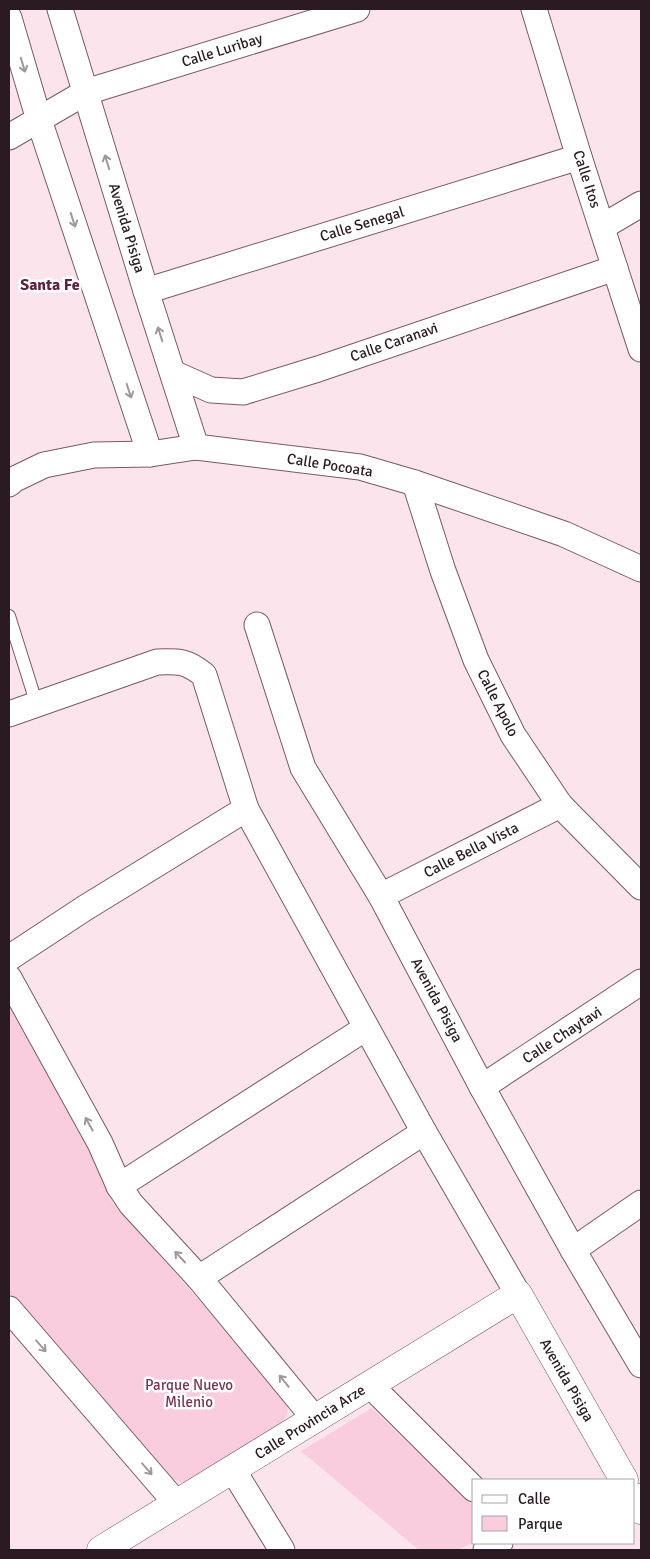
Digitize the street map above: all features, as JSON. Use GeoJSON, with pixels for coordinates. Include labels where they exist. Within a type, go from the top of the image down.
{"type":"FeatureCollection","features":[{"type":"Feature","properties":{"kind":"street","name":"Avenida Pisiga"},"geometry":{"type":"LineString","coordinates":[[60,9],[196,447]]}},
{"type":"Feature","properties":{"kind":"street","name":"Calle Luribay"},"geometry":{"type":"LineString","coordinates":[[9,137],[86,92],[357,9]]}},
{"type":"Feature","properties":{"kind":"street","name":"Calle Itos"},"geometry":{"type":"LineString","coordinates":[[534,9],[579,157],[641,349]]}},
{"type":"Feature","properties":{"kind":"street"},"geometry":{"type":"LineString","coordinates":[[9,18],[40,120],[150,454]]}},
{"type":"Feature","properties":{"kind":"street","name":"Calle Senegal"},"geometry":{"type":"LineString","coordinates":[[146,291],[579,157]]}},
{"type":"Feature","properties":{"kind":"street"},"geometry":{"type":"LineString","coordinates":[[602,227],[641,204]]}},
{"type":"Feature","properties":{"kind":"street","name":"Calle Caranavi"},"geometry":{"type":"LineString","coordinates":[[173,373],[211,390],[243,392],[615,268]]}},
{"type":"Feature","properties":{"kind":"street","name":"Calle Pocoata"},"geometry":{"type":"LineString","coordinates":[[9,484],[15,479],[44,465],[94,455],[150,454],[196,447],[360,467],[415,483],[564,534],[641,569]]}},
{"type":"Feature","properties":{"kind":"street","name":"Calle Apolo"},"geometry":{"type":"LineString","coordinates":[[415,483],[443,571],[476,660],[512,735],[560,805],[641,887]]}},
{"type":"Feature","properties":{"kind":"street","name":"Avenida Pisiga"},"geometry":{"type":"LineString","coordinates":[[257,625],[303,768],[382,896],[482,1088],[573,1250],[641,1365]]}},
{"type":"Feature","properties":{"kind":"street","name":"Avenida Pisiga"},"geometry":{"type":"LineString","coordinates":[[9,714],[158,662],[177,661],[192,665],[204,675],[246,809],[424,1132],[518,1294],[621,1479]]}},
{"type":"Feature","properties":{"kind":"street","name":"Calle Bella Vista"},"geometry":{"type":"LineString","coordinates":[[382,896],[560,805]]}},
{"type":"Feature","properties":{"kind":"street"},"geometry":{"type":"LineString","coordinates":[[9,958],[85,908],[246,809]]}},
{"type":"Feature","properties":{"kind":"street"},"geometry":{"type":"LineString","coordinates":[[9,978],[100,1143],[119,1186],[131,1204],[199,1278],[315,1419]]}},
{"type":"Feature","properties":{"kind":"street","name":"Calle Chaytavi"},"geometry":{"type":"LineString","coordinates":[[482,1088],[641,982]]}},
{"type":"Feature","properties":{"kind":"street"},"geometry":{"type":"LineString","coordinates":[[119,1186],[366,1028]]}},
{"type":"Feature","properties":{"kind":"street"},"geometry":{"type":"LineString","coordinates":[[199,1278],[424,1132]]}},
{"type":"Feature","properties":{"kind":"street"},"geometry":{"type":"LineString","coordinates":[[573,1250],[641,1203]]}},
{"type":"Feature","properties":{"kind":"street","name":"Calle Provincia Arze"},"geometry":{"type":"LineString","coordinates":[[101,1550],[518,1294]]}},
{"type":"Feature","properties":{"kind":"street"},"geometry":{"type":"LineString","coordinates":[[9,1309],[177,1504]]}},
{"type":"Feature","properties":{"kind":"street"},"geometry":{"type":"LineString","coordinates":[[370,1385],[472,1487]]}},
{"type":"Feature","properties":{"kind":"street"},"geometry":{"type":"LineString","coordinates":[[233,1470],[282,1550]]}},
{"type":"Feature","properties":{"kind":"street"},"geometry":{"type":"LineString","coordinates":[[486,1550],[498,1544]]}},
{"type":"Feature","properties":{"kind":"lane"},"geometry":{"type":"LineString","coordinates":[[9,616],[37,705]]}},
{"type":"Feature","properties":{"kind":"green space","name":"Parque Nuevo Milenio"},"geometry":{"type":"Polygon","coordinates":[[[9,997],[89,1139],[112,1202],[281,1392],[286,1401],[288,1409],[286,1417],[280,1426],[193,1480],[180,1482],[170,1478],[9,1293],[9,997]]]}},
{"type":"Feature","properties":{"kind":"green space"},"geometry":{"type":"Polygon","coordinates":[[[372,1408],[472,1505],[472,1543],[458,1550],[419,1550],[301,1451],[372,1408]]]}},
{"type":"Feature","properties":{"kind":"district","name":"Santa Fe"},"geometry":{"type":"Point","coordinates":[50,284]}}]}
